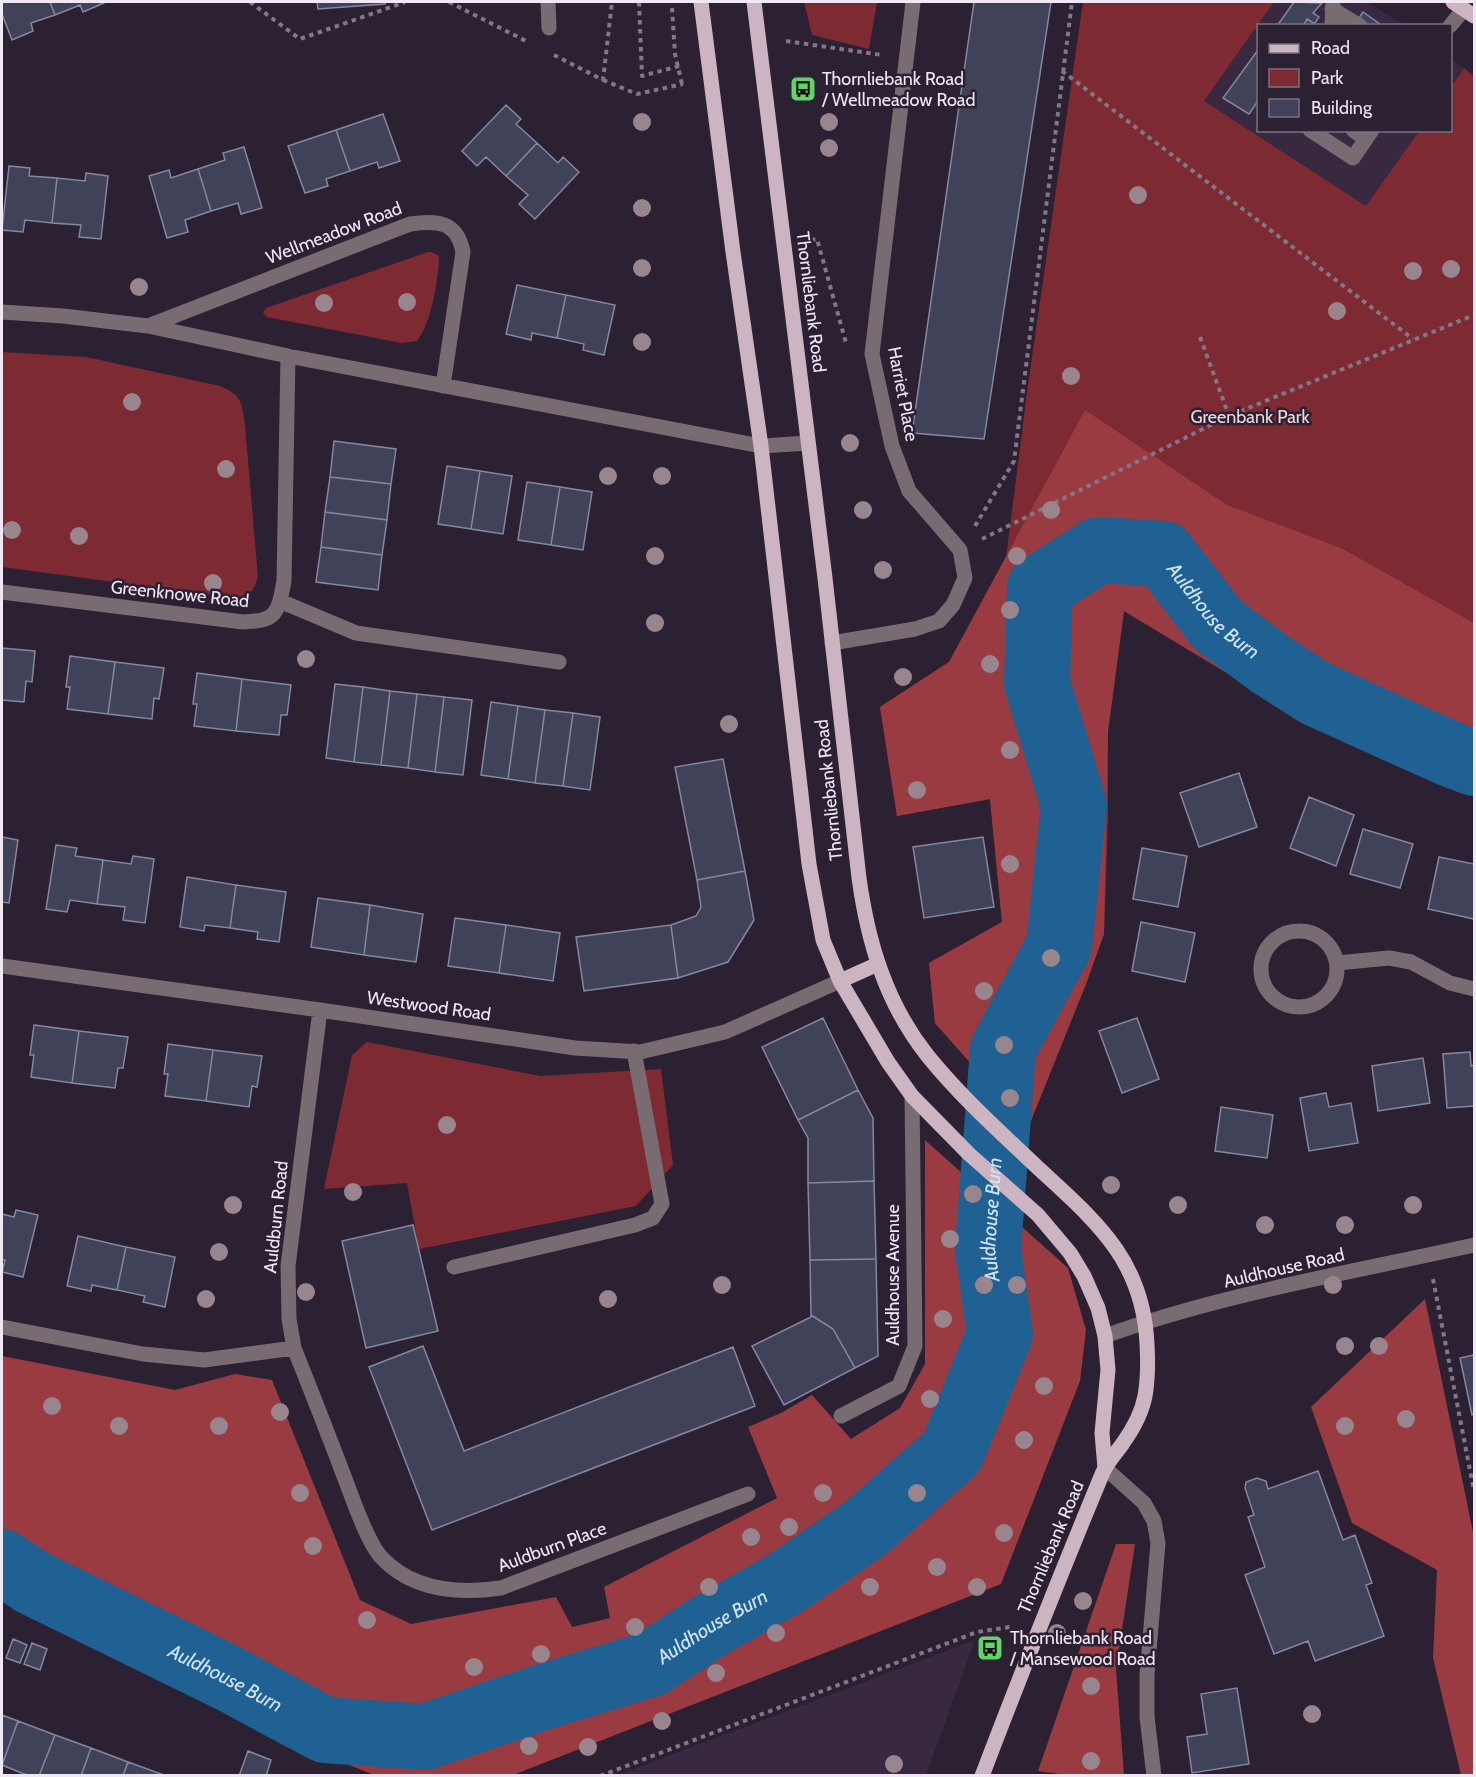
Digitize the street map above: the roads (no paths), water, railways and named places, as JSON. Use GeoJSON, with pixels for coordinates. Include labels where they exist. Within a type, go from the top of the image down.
{"type":"FeatureCollection","features":[{"type":"Feature","properties":{"kind":"main road","name":"Thornliebank Road"},"geometry":{"type":"LineString","coordinates":[[701,2],[761,446],[809,864],[823,940],[840,981],[888,1062],[912,1096],[969,1154],[1038,1215],[1070,1253],[1084,1276],[1098,1308],[1105,1336],[1108,1370],[1102,1433],[1105,1468]]}},
{"type":"Feature","properties":{"kind":"main road","name":"Thornliebank Road"},"geometry":{"type":"LineString","coordinates":[[754,2],[865,920],[878,964],[902,1016],[926,1053],[970,1105],[1080,1206],[1108,1236],[1124,1259],[1136,1284],[1146,1322],[1148,1369],[1145,1397],[1126,1440],[1105,1468],[1040,1623],[982,1776]]}},
{"type":"Feature","properties":{"kind":"main road"},"geometry":{"type":"LineString","coordinates":[[840,981],[878,964]]}},
{"type":"Feature","properties":{"kind":"street"},"geometry":{"type":"LineString","coordinates":[[548,2],[549,28]]}},
{"type":"Feature","properties":{"kind":"street","name":"Harriet Place"},"geometry":{"type":"LineString","coordinates":[[832,643],[915,629],[939,621],[953,605],[965,578],[960,550],[909,490],[892,446],[872,354],[913,2]]}},
{"type":"Feature","properties":{"kind":"street"},"geometry":{"type":"LineString","coordinates":[[1332,24],[1333,5]]}},
{"type":"Feature","properties":{"kind":"street"},"geometry":{"type":"LineString","coordinates":[[1333,5],[1357,24]]}},
{"type":"Feature","properties":{"kind":"street"},"geometry":{"type":"LineString","coordinates":[[1452,24],[1464,9]]}},
{"type":"Feature","properties":{"kind":"street"},"geometry":{"type":"LineString","coordinates":[[1313,132],[1353,159],[1363,134]]}},
{"type":"Feature","properties":{"kind":"street","name":"Wellmeadow Road"},"geometry":{"type":"LineString","coordinates":[[148,326],[410,224],[441,223],[453,229],[460,240],[463,252],[443,386]]}},
{"type":"Feature","properties":{"kind":"street","name":"Wellmeadow Road"},"geometry":{"type":"LineString","coordinates":[[2,312],[63,316],[148,326],[288,356],[761,446],[808,443]]}},
{"type":"Feature","properties":{"kind":"street"},"geometry":{"type":"LineString","coordinates":[[288,356],[284,581],[280,601],[356,633],[559,662]]}},
{"type":"Feature","properties":{"kind":"street","name":"Greenknowe Road"},"geometry":{"type":"LineString","coordinates":[[2,592],[243,622],[262,621],[274,614],[280,601]]}},
{"type":"Feature","properties":{"kind":"street"},"geometry":{"type":"LineString","coordinates":[[1305,931],[1326,942],[1337,963],[1332,988],[1324,999],[1312,1005],[1286,1006],[1266,989],[1262,977],[1263,958],[1272,942],[1293,932],[1305,931]]}},
{"type":"Feature","properties":{"kind":"street"},"geometry":{"type":"LineString","coordinates":[[1337,963],[1389,958],[1411,962],[1450,983],[1474,989]]}},
{"type":"Feature","properties":{"kind":"street","name":"Westwood Road"},"geometry":{"type":"LineString","coordinates":[[2,966],[575,1048],[640,1052],[724,1032],[840,981]]}},
{"type":"Feature","properties":{"kind":"street","name":"Auldburn Road"},"geometry":{"type":"LineString","coordinates":[[294,1348],[289,1319],[288,1266],[320,1010]]}},
{"type":"Feature","properties":{"kind":"street"},"geometry":{"type":"LineString","coordinates":[[454,1267],[635,1225],[653,1218],[662,1204],[634,1051]]}},
{"type":"Feature","properties":{"kind":"street","name":"Auldhouse Avenue"},"geometry":{"type":"LineString","coordinates":[[841,1416],[899,1386],[915,1346],[912,1096]]}},
{"type":"Feature","properties":{"kind":"street","name":"Auldhouse Road"},"geometry":{"type":"LineString","coordinates":[[1105,1336],[1146,1322],[1291,1285],[1474,1245]]}},
{"type":"Feature","properties":{"kind":"street"},"geometry":{"type":"LineString","coordinates":[[2,1327],[143,1354],[204,1360],[294,1348]]}},
{"type":"Feature","properties":{"kind":"street","name":"Auldburn Place"},"geometry":{"type":"LineString","coordinates":[[294,1348],[361,1520],[381,1557],[403,1575],[434,1588],[474,1592],[501,1588],[748,1494]]}},
{"type":"Feature","properties":{"kind":"street"},"geometry":{"type":"LineString","coordinates":[[1105,1468],[1144,1503],[1154,1521],[1158,1543],[1147,1707],[1154,1776]]}},
{"type":"Feature","properties":{"kind":"waterway","name":"Auldhouse Burn"},"geometry":{"type":"LineString","coordinates":[[2,1562],[32,1582],[228,1678],[325,1730],[425,1737],[651,1664],[711,1625],[786,1583],[867,1527],[952,1452],[1000,1334],[988,1249],[1003,1049],[1059,946],[1074,805],[1037,683],[1040,587],[1099,550],[1163,554],[1218,625],[1270,664],[1317,694],[1474,763]]}},
{"type":"Feature","properties":{"kind":"place","name":"Thornliebank Road / Wellmeadow Road"},"geometry":{"type":"Point","coordinates":[803,89]}},
{"type":"Feature","properties":{"kind":"place","name":"Thornliebank Road / Mansewood Road"},"geometry":{"type":"Point","coordinates":[990,1648]}},
{"type":"Feature","properties":{"kind":"park label","name":"Greenbank Park"},"geometry":{"type":"Point","coordinates":[1250,417]}}]}
